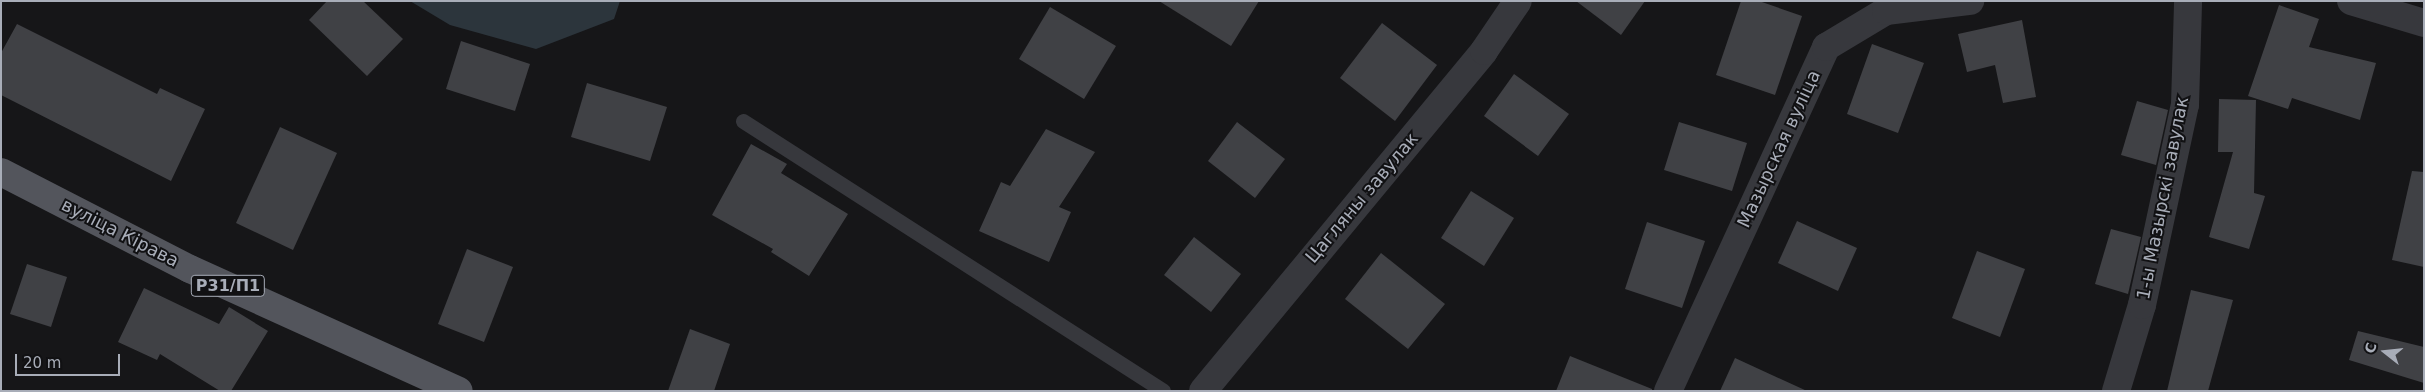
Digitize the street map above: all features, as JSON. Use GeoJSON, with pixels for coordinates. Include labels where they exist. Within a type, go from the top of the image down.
{"type":"FeatureCollection","features":[{"type":"Feature","properties":{"kind":"main road","name":"вуліца Кірава"},"geometry":{"type":"LineString","coordinates":[[1,172],[190,268],[459,391]]}},
{"type":"Feature","properties":{"kind":"street","name":"Цагляны завулак"},"geometry":{"type":"LineString","coordinates":[[1203,391],[1484,51],[1518,1]]}},
{"type":"Feature","properties":{"kind":"street","name":"Мазырская вуліца"},"geometry":{"type":"LineString","coordinates":[[1668,391],[1826,47],[1886,12],[1970,1]]}},
{"type":"Feature","properties":{"kind":"street","name":"1-ы Мазырскі завулак"},"geometry":{"type":"LineString","coordinates":[[2116,391],[2142,306],[2185,105],[2188,1]]}},
{"type":"Feature","properties":{"kind":"street"},"geometry":{"type":"LineString","coordinates":[[2352,1],[2424,23]]}},
{"type":"Feature","properties":{"kind":"lane"},"geometry":{"type":"LineString","coordinates":[[743,120],[1163,391]]}},
{"type":"Feature","properties":{"kind":"shaded area"},"geometry":{"type":"Polygon","coordinates":[[[410,1],[620,1],[614,19],[536,49],[450,25],[410,1]]]}},
{"type":"Feature","properties":{"kind":"building"},"geometry":{"type":"Polygon","coordinates":[[[327,1],[363,1],[403,39],[367,76],[309,20],[327,1]]]}},
{"type":"Feature","properties":{"kind":"building"},"geometry":{"type":"Polygon","coordinates":[[[1159,1],[1259,1],[1231,46],[1159,1]]]}},
{"type":"Feature","properties":{"kind":"building"},"geometry":{"type":"Polygon","coordinates":[[[1576,1],[1645,1],[1621,35],[1576,1]]]}},
{"type":"Feature","properties":{"kind":"building"},"geometry":{"type":"Polygon","coordinates":[[[1741,1],[1759,1],[1802,16],[1775,95],[1716,75],[1741,1]]]}},
{"type":"Feature","properties":{"kind":"building"},"geometry":{"type":"Polygon","coordinates":[[[2279,5],[2319,19],[2309,47],[2376,63],[2360,120],[2292,98],[2288,109],[2248,96],[2279,5]]]}},
{"type":"Feature","properties":{"kind":"building"},"geometry":{"type":"Polygon","coordinates":[[[1050,7],[1116,46],[1084,99],[1019,59],[1050,7]]]}},
{"type":"Feature","properties":{"kind":"building"},"geometry":{"type":"Polygon","coordinates":[[[2022,20],[2036,97],[2003,103],[1995,65],[1967,72],[1958,34],[2022,20]]]}},
{"type":"Feature","properties":{"kind":"building"},"geometry":{"type":"Polygon","coordinates":[[[1382,23],[1437,65],[1395,121],[1340,78],[1382,23]]]}},
{"type":"Feature","properties":{"kind":"building"},"geometry":{"type":"Polygon","coordinates":[[[17,24],[157,94],[160,88],[205,109],[171,181],[1,95],[1,53],[17,24]]]}},
{"type":"Feature","properties":{"kind":"building"},"geometry":{"type":"Polygon","coordinates":[[[461,41],[530,64],[515,111],[446,89],[461,41]]]}},
{"type":"Feature","properties":{"kind":"building"},"geometry":{"type":"Polygon","coordinates":[[[1872,44],[1924,63],[1898,133],[1847,114],[1872,44]]]}},
{"type":"Feature","properties":{"kind":"building"},"geometry":{"type":"Polygon","coordinates":[[[1514,74],[1569,114],[1538,156],[1484,116],[1514,74]]]}},
{"type":"Feature","properties":{"kind":"building"},"geometry":{"type":"Polygon","coordinates":[[[587,83],[667,107],[650,161],[571,137],[587,83]]]}},
{"type":"Feature","properties":{"kind":"building"},"geometry":{"type":"Polygon","coordinates":[[[2219,99],[2256,100],[2254,193],[2265,196],[2249,249],[2209,237],[2233,152],[2218,152],[2219,99]]]}},
{"type":"Feature","properties":{"kind":"building"},"geometry":{"type":"Polygon","coordinates":[[[2137,101],[2168,110],[2156,165],[2121,155],[2137,101]]]}},
{"type":"Feature","properties":{"kind":"building"},"geometry":{"type":"Polygon","coordinates":[[[1237,122],[1285,159],[1255,198],[1208,161],[1237,122]]]}},
{"type":"Feature","properties":{"kind":"building"},"geometry":{"type":"Polygon","coordinates":[[[1679,122],[1747,143],[1732,191],[1664,170],[1679,122]]]}},
{"type":"Feature","properties":{"kind":"building"},"geometry":{"type":"Polygon","coordinates":[[[280,127],[337,153],[293,250],[236,223],[280,127]]]}},
{"type":"Feature","properties":{"kind":"building"},"geometry":{"type":"Polygon","coordinates":[[[1046,129],[1095,152],[1059,207],[1071,212],[1049,262],[979,231],[1001,182],[1010,186],[1046,129]]]}},
{"type":"Feature","properties":{"kind":"building"},"geometry":{"type":"Polygon","coordinates":[[[751,144],[787,164],[781,173],[848,214],[809,276],[771,252],[773,249],[712,215],[751,144]]]}},
{"type":"Feature","properties":{"kind":"building"},"geometry":{"type":"Polygon","coordinates":[[[2412,171],[2424,172],[2424,267],[2392,260],[2412,171]]]}},
{"type":"Feature","properties":{"kind":"building"},"geometry":{"type":"Polygon","coordinates":[[[1471,191],[1514,218],[1484,266],[1441,238],[1471,191]]]}},
{"type":"Feature","properties":{"kind":"building"},"geometry":{"type":"Polygon","coordinates":[[[1797,221],[1857,248],[1838,291],[1778,263],[1797,221]]]}},
{"type":"Feature","properties":{"kind":"building"},"geometry":{"type":"Polygon","coordinates":[[[1647,222],[1705,241],[1682,308],[1625,289],[1647,222]]]}},
{"type":"Feature","properties":{"kind":"building"},"geometry":{"type":"Polygon","coordinates":[[[2111,229],[2141,237],[2128,294],[2095,284],[2111,229]]]}},
{"type":"Feature","properties":{"kind":"building"},"geometry":{"type":"Polygon","coordinates":[[[1194,237],[1241,274],[1211,312],[1164,275],[1194,237]]]}},
{"type":"Feature","properties":{"kind":"building"},"geometry":{"type":"Polygon","coordinates":[[[467,249],[513,267],[484,342],[438,324],[467,249]]]}},
{"type":"Feature","properties":{"kind":"building"},"geometry":{"type":"Polygon","coordinates":[[[1977,251],[2025,269],[2000,337],[1952,318],[1977,251]]]}},
{"type":"Feature","properties":{"kind":"building"},"geometry":{"type":"Polygon","coordinates":[[[1381,253],[1445,304],[1408,349],[1345,299],[1381,253]]]}},
{"type":"Feature","properties":{"kind":"building"},"geometry":{"type":"Polygon","coordinates":[[[27,264],[67,277],[51,327],[10,314],[27,264]]]}},
{"type":"Feature","properties":{"kind":"building"},"geometry":{"type":"Polygon","coordinates":[[[144,288],[219,324],[229,307],[268,331],[231,391],[220,391],[160,354],[157,360],[118,342],[144,288]]]}},
{"type":"Feature","properties":{"kind":"building"},"geometry":{"type":"Polygon","coordinates":[[[2191,290],[2233,300],[2208,391],[2167,391],[2191,290]]]}},
{"type":"Feature","properties":{"kind":"building"},"geometry":{"type":"Polygon","coordinates":[[[690,329],[730,344],[714,391],[668,391],[690,329]]]}},
{"type":"Feature","properties":{"kind":"building"},"geometry":{"type":"Polygon","coordinates":[[[2358,331],[2424,347],[2424,383],[2349,360],[2358,331]]]}},
{"type":"Feature","properties":{"kind":"building"},"geometry":{"type":"Polygon","coordinates":[[[1570,356],[1652,389],[1652,391],[1556,391],[1570,356]]]}},
{"type":"Feature","properties":{"kind":"building"},"geometry":{"type":"Polygon","coordinates":[[[1735,358],[1807,391],[1720,391],[1735,358]]]}}]}
